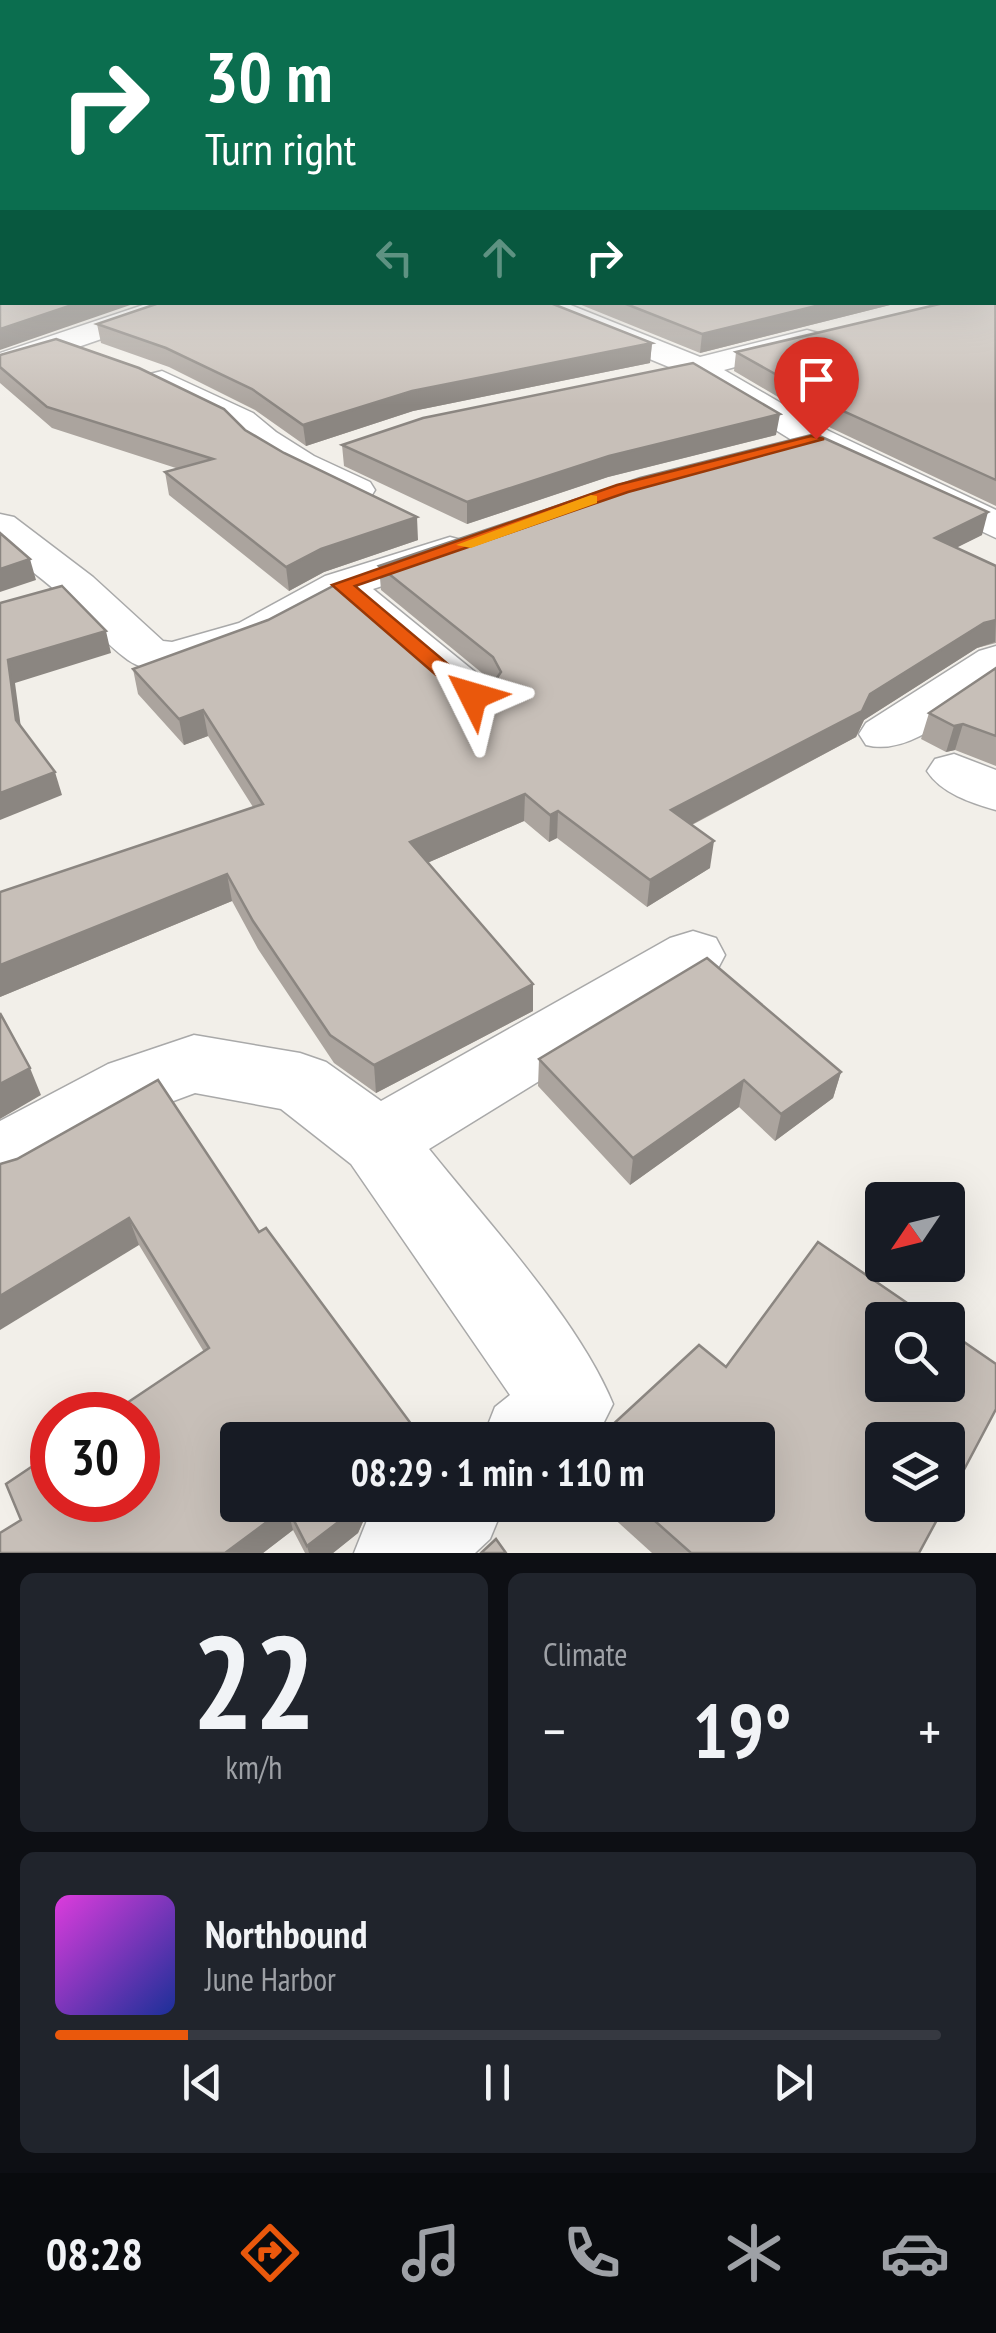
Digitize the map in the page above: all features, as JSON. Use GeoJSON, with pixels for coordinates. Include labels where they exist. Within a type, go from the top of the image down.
{"type":"FeatureCollection","features":[{"type":"Feature","properties":{"kind":"street"},"geometry":{"type":"LineString","coordinates":[[0,364],[172,305]]}},
{"type":"Feature","properties":{"kind":"street"},"geometry":{"type":"LineString","coordinates":[[543,305],[697,367],[816,439],[996,526]]}},
{"type":"Feature","properties":{"kind":"street"},"geometry":{"type":"LineString","coordinates":[[639,378],[832,333]]}},
{"type":"Feature","properties":{"kind":"street"},"geometry":{"type":"LineString","coordinates":[[0,343],[115,364],[241,420],[263,440],[301,464],[384,504]]}},
{"type":"Feature","properties":{"kind":"street"},"geometry":{"type":"LineString","coordinates":[[758,454],[816,439]]}},
{"type":"Feature","properties":{"kind":"street"},"geometry":{"type":"LineString","coordinates":[[301,464],[339,451]]}},
{"type":"Feature","properties":{"kind":"street"},"geometry":{"type":"LineString","coordinates":[[0,526],[77,586],[146,652],[173,657],[256,633],[342,585],[475,541],[417,520]]}},
{"type":"Feature","properties":{"kind":"street"},"geometry":{"type":"LineString","coordinates":[[342,585],[473,696]]}},
{"type":"Feature","properties":{"kind":"street"},"geometry":{"type":"LineString","coordinates":[[31,600],[77,586]]}},
{"type":"Feature","properties":{"kind":"street"},"geometry":{"type":"LineString","coordinates":[[886,734],[996,661]]}},
{"type":"Feature","properties":{"kind":"street"},"geometry":{"type":"LineString","coordinates":[[378,1141],[693,955]]}},
{"type":"Feature","properties":{"kind":"street"},"geometry":{"type":"LineString","coordinates":[[0,1159],[134,1086],[194,1064],[300,1083],[378,1141],[502,1307],[568,1404],[548,1422]]}},
{"type":"Feature","properties":{"kind":"street"},"geometry":{"type":"LineString","coordinates":[[403,1553],[437,1522]]}},
{"type":"Feature","properties":{"kind":"building"},"geometry":{"type":"Polygon","coordinates":[[[0,305],[72,305],[0,329],[0,305]]]}},
{"type":"Feature","properties":{"kind":"building"},"geometry":{"type":"Polygon","coordinates":[[[153,305],[556,305],[652,343],[412,391],[303,425],[252,389],[166,348],[97,324],[153,305]]]}},
{"type":"Feature","properties":{"kind":"building"},"geometry":{"type":"Polygon","coordinates":[[[629,305],[820,305],[702,334],[629,305]]]}},
{"type":"Feature","properties":{"kind":"building"},"geometry":{"type":"Polygon","coordinates":[[[935,305],[995,305],[996,480],[834,407],[736,352],[935,305]]]}},
{"type":"Feature","properties":{"kind":"building"},"geometry":{"type":"Polygon","coordinates":[[[56,339],[139,368],[224,409],[245,430],[284,453],[417,517],[321,549],[286,567],[165,472],[213,459],[47,407],[0,367],[0,355],[56,339]]]}},
{"type":"Feature","properties":{"kind":"building"},"geometry":{"type":"Polygon","coordinates":[[[693,363],[780,414],[609,456],[467,502],[342,445],[423,418],[693,363]]]}},
{"type":"Feature","properties":{"kind":"building"},"geometry":{"type":"Polygon","coordinates":[[[815,434],[988,512],[935,538],[996,566],[996,620],[984,623],[870,694],[862,711],[671,810],[714,841],[650,880],[558,811],[550,815],[525,794],[410,842],[533,984],[374,1065],[330,1035],[253,921],[227,874],[0,965],[0,892],[263,804],[203,710],[179,719],[133,669],[268,620],[335,585],[452,684],[472,689],[492,685],[501,672],[493,657],[379,566],[640,478],[815,434]]]}},
{"type":"Feature","properties":{"kind":"building"},"geometry":{"type":"Polygon","coordinates":[[[0,533],[30,559],[0,569],[0,533]]]}},
{"type":"Feature","properties":{"kind":"building"},"geometry":{"type":"Polygon","coordinates":[[[62,586],[106,631],[8,660],[16,720],[55,772],[0,793],[0,603],[62,586]]]}},
{"type":"Feature","properties":{"kind":"building"},"geometry":{"type":"Polygon","coordinates":[[[996,668],[996,736],[963,724],[954,726],[929,713],[996,668]]]}},
{"type":"Feature","properties":{"kind":"building"},"geometry":{"type":"Polygon","coordinates":[[[707,958],[841,1072],[781,1114],[744,1080],[633,1158],[539,1059],[707,958]]]}},
{"type":"Feature","properties":{"kind":"building"},"geometry":{"type":"Polygon","coordinates":[[[0,1013],[30,1068],[0,1084],[0,1013]]]}},
{"type":"Feature","properties":{"kind":"building"},"geometry":{"type":"Polygon","coordinates":[[[158,1080],[259,1232],[266,1228],[410,1422],[220,1422],[220,1522],[267,1522],[225,1553],[0,1553],[0,1533],[21,1520],[6,1484],[30,1468],[30,1522],[160,1522],[160,1392],[143,1392],[209,1348],[129,1218],[0,1296],[0,1164],[17,1159],[158,1080]]]}},
{"type":"Feature","properties":{"kind":"building"},"geometry":{"type":"Polygon","coordinates":[[[818,1242],[865,1274],[865,1282],[876,1282],[906,1302],[865,1302],[865,1402],[965,1402],[965,1343],[996,1364],[996,1409],[965,1468],[965,1422],[865,1422],[865,1522],[936,1522],[919,1553],[691,1553],[656,1522],[775,1522],[775,1422],[616,1422],[699,1345],[726,1367],[818,1242]]]}},
{"type":"Feature","properties":{"kind":"building"},"geometry":{"type":"Polygon","coordinates":[[[295,1522],[338,1522],[307,1546],[295,1522]]]}},
{"type":"Feature","properties":{"kind":"building"},"geometry":{"type":"Polygon","coordinates":[[[496,1539],[506,1553],[481,1553],[496,1539]]]}},
{"type":"Feature","properties":{"kind":"slow traffic"},"geometry":{"type":"LineString","coordinates":[[465,545],[591,500]]}},
{"type":"Feature","properties":{"kind":"route"},"geometry":{"type":"LineString","coordinates":[[473,696],[342,585],[623,488],[816,439]]}}]}
